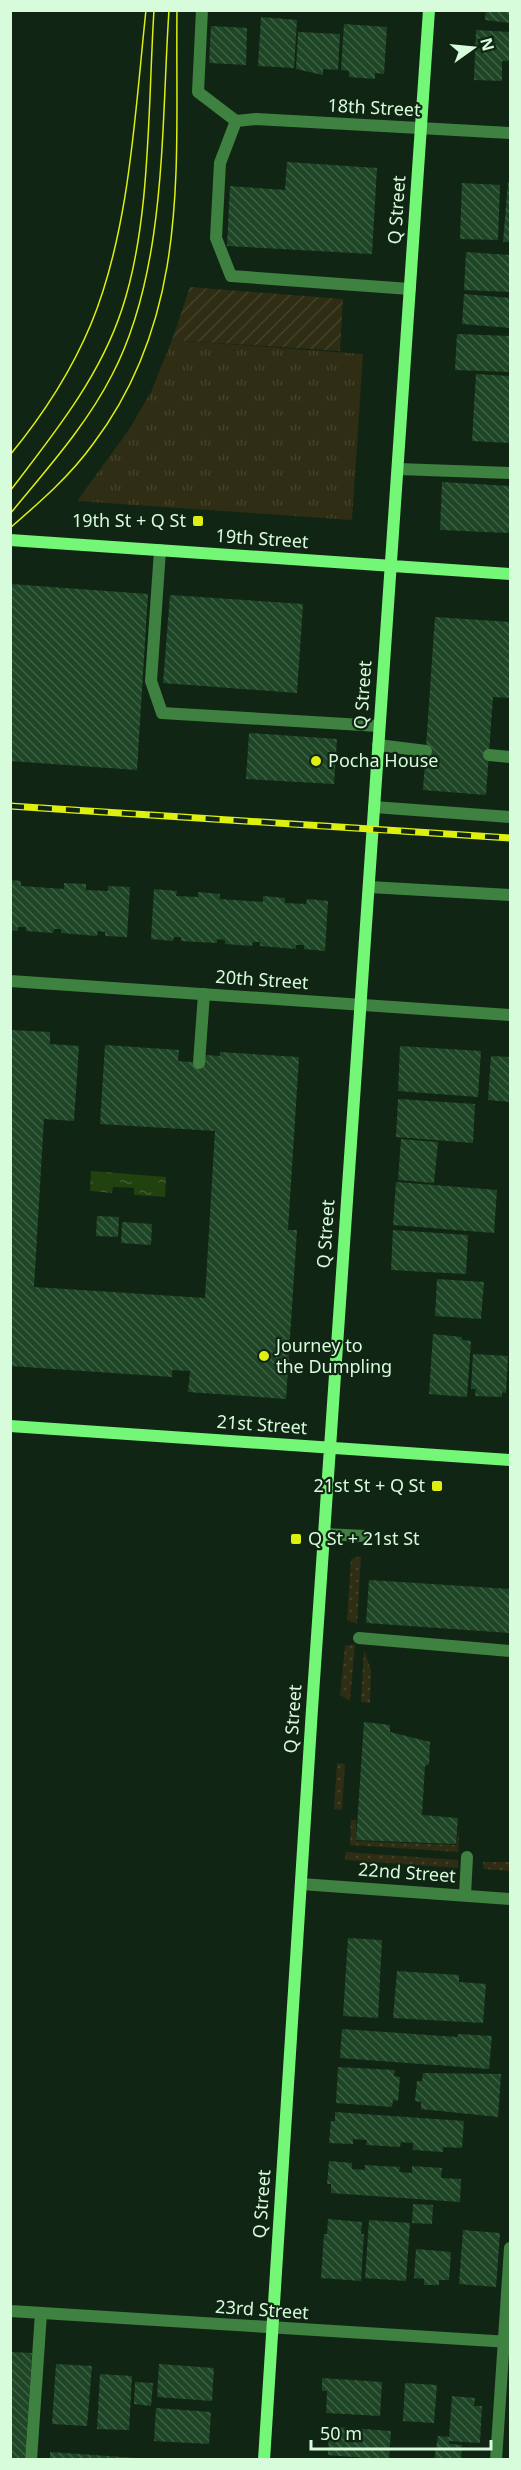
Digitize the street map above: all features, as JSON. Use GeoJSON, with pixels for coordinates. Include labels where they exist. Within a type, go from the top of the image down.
{"type":"FeatureCollection","features":[{"type":"Feature","properties":{"kind":"main road","name":"Q Street"},"geometry":{"type":"LineString","coordinates":[[264,2460],[324,1534],[429,10]]}},
{"type":"Feature","properties":{"kind":"main road","name":"19th Street"},"geometry":{"type":"LineString","coordinates":[[10,540],[510,574]]}},
{"type":"Feature","properties":{"kind":"main road","name":"21st Street"},"geometry":{"type":"LineString","coordinates":[[10,1426],[510,1460]]}},
{"type":"Feature","properties":{"kind":"street"},"geometry":{"type":"LineString","coordinates":[[202,10],[198,92],[236,121],[220,164],[216,238],[231,276],[410,289]]}},
{"type":"Feature","properties":{"kind":"street","name":"18th Street"},"geometry":{"type":"LineString","coordinates":[[236,121],[256,119],[510,133]]}},
{"type":"Feature","properties":{"kind":"street"},"geometry":{"type":"LineString","coordinates":[[398,469],[510,473]]}},
{"type":"Feature","properties":{"kind":"street"},"geometry":{"type":"LineString","coordinates":[[160,550],[151,681],[162,713],[379,726]]}},
{"type":"Feature","properties":{"kind":"street"},"geometry":{"type":"LineString","coordinates":[[378,745],[426,751]]}},
{"type":"Feature","properties":{"kind":"street"},"geometry":{"type":"LineString","coordinates":[[489,755],[510,757]]}},
{"type":"Feature","properties":{"kind":"street"},"geometry":{"type":"LineString","coordinates":[[374,807],[510,817]]}},
{"type":"Feature","properties":{"kind":"street"},"geometry":{"type":"LineString","coordinates":[[369,887],[510,895]]}},
{"type":"Feature","properties":{"kind":"street","name":"20th Street"},"geometry":{"type":"LineString","coordinates":[[10,981],[510,1015]]}},
{"type":"Feature","properties":{"kind":"street"},"geometry":{"type":"LineString","coordinates":[[199,1063],[204,994]]}},
{"type":"Feature","properties":{"kind":"street"},"geometry":{"type":"LineString","coordinates":[[324,1534],[365,1536]]}},
{"type":"Feature","properties":{"kind":"street"},"geometry":{"type":"LineString","coordinates":[[359,1638],[510,1651]]}},
{"type":"Feature","properties":{"kind":"street"},"geometry":{"type":"LineString","coordinates":[[465,1895],[467,1857]]}},
{"type":"Feature","properties":{"kind":"street","name":"22nd Street"},"geometry":{"type":"LineString","coordinates":[[301,1884],[510,1899]]}},
{"type":"Feature","properties":{"kind":"street"},"geometry":{"type":"LineString","coordinates":[[496,2460],[507,2342],[510,2247]]}},
{"type":"Feature","properties":{"kind":"street","name":"23rd Street"},"geometry":{"type":"LineString","coordinates":[[10,2311],[507,2342]]}},
{"type":"Feature","properties":{"kind":"street"},"geometry":{"type":"LineString","coordinates":[[31,2460],[41,2313]]}},
{"type":"Feature","properties":{"kind":"green space"},"geometry":{"type":"Polygon","coordinates":[[[190,287],[343,299],[340,351],[172,340],[190,287]]]}},
{"type":"Feature","properties":{"kind":"green space"},"geometry":{"type":"Polygon","coordinates":[[[172,340],[363,354],[352,520],[77,501],[128,431],[151,392],[172,340]]]}},
{"type":"Feature","properties":{"kind":"green space"},"geometry":{"type":"Polygon","coordinates":[[[361,1556],[357,1624],[347,1620],[351,1559],[361,1556]]]}},
{"type":"Feature","properties":{"kind":"green space"},"geometry":{"type":"Polygon","coordinates":[[[355,1644],[350,1701],[340,1695],[345,1646],[355,1644]]]}},
{"type":"Feature","properties":{"kind":"green space"},"geometry":{"type":"Polygon","coordinates":[[[364,1650],[371,1670],[370,1703],[361,1702],[364,1650]]]}},
{"type":"Feature","properties":{"kind":"green space"},"geometry":{"type":"Polygon","coordinates":[[[337,1763],[345,1764],[342,1810],[334,1809],[337,1763]]]}},
{"type":"Feature","properties":{"kind":"green space"},"geometry":{"type":"Polygon","coordinates":[[[351,1820],[356,1820],[356,1841],[456,1845],[459,1829],[458,1852],[350,1845],[351,1820]]]}},
{"type":"Feature","properties":{"kind":"green space"},"geometry":{"type":"Polygon","coordinates":[[[346,1852],[458,1860],[458,1868],[345,1860],[346,1852]]]}},
{"type":"Feature","properties":{"kind":"green space"},"geometry":{"type":"Polygon","coordinates":[[[483,1862],[510,1862],[510,1871],[484,1869],[483,1862]]]}},
{"type":"Feature","properties":{"kind":"water"},"geometry":{"type":"Polygon","coordinates":[[[91,1171],[166,1177],[165,1197],[134,1195],[134,1188],[113,1187],[112,1193],[90,1191],[91,1171]]]}},
{"type":"Feature","properties":{"kind":"building"},"geometry":{"type":"Polygon","coordinates":[[[486,10],[510,10],[510,23],[485,20],[486,10]]]}},
{"type":"Feature","properties":{"kind":"building"},"geometry":{"type":"Polygon","coordinates":[[[261,17],[297,20],[294,68],[258,66],[261,17]]]}},
{"type":"Feature","properties":{"kind":"building"},"geometry":{"type":"Polygon","coordinates":[[[344,24],[387,27],[384,74],[375,73],[375,79],[349,77],[349,71],[341,70],[344,24]]]}},
{"type":"Feature","properties":{"kind":"building"},"geometry":{"type":"Polygon","coordinates":[[[211,26],[247,28],[246,65],[209,63],[211,26]]]}},
{"type":"Feature","properties":{"kind":"building"},"geometry":{"type":"Polygon","coordinates":[[[476,30],[510,32],[510,61],[502,61],[502,81],[474,80],[476,30]]]}},
{"type":"Feature","properties":{"kind":"building"},"geometry":{"type":"Polygon","coordinates":[[[298,32],[340,34],[338,70],[323,69],[323,75],[296,69],[298,32]]]}},
{"type":"Feature","properties":{"kind":"building"},"geometry":{"type":"Polygon","coordinates":[[[287,162],[377,168],[372,254],[227,246],[230,186],[285,190],[287,162]]]}},
{"type":"Feature","properties":{"kind":"building"},"geometry":{"type":"Polygon","coordinates":[[[508,182],[510,182],[510,242],[503,242],[508,182]]]}},
{"type":"Feature","properties":{"kind":"building"},"geometry":{"type":"Polygon","coordinates":[[[462,183],[500,185],[498,240],[460,239],[462,183]]]}},
{"type":"Feature","properties":{"kind":"building"},"geometry":{"type":"Polygon","coordinates":[[[466,252],[510,255],[510,292],[464,290],[466,252]]]}},
{"type":"Feature","properties":{"kind":"building"},"geometry":{"type":"Polygon","coordinates":[[[464,294],[510,298],[510,328],[462,324],[464,294]]]}},
{"type":"Feature","properties":{"kind":"building"},"geometry":{"type":"Polygon","coordinates":[[[457,334],[510,336],[510,372],[455,370],[457,334]]]}},
{"type":"Feature","properties":{"kind":"building"},"geometry":{"type":"Polygon","coordinates":[[[476,374],[510,376],[510,443],[472,441],[476,374]]]}},
{"type":"Feature","properties":{"kind":"building"},"geometry":{"type":"Polygon","coordinates":[[[442,482],[510,486],[510,533],[440,530],[442,482]]]}},
{"type":"Feature","properties":{"kind":"building"},"geometry":{"type":"Polygon","coordinates":[[[10,584],[148,594],[137,770],[10,761],[10,584]]]}},
{"type":"Feature","properties":{"kind":"building"},"geometry":{"type":"Polygon","coordinates":[[[170,595],[303,604],[297,693],[163,683],[170,595]]]}},
{"type":"Feature","properties":{"kind":"building"},"geometry":{"type":"Polygon","coordinates":[[[435,617],[510,622],[510,698],[493,697],[486,795],[423,790],[435,617]]]}},
{"type":"Feature","properties":{"kind":"building"},"geometry":{"type":"Polygon","coordinates":[[[249,733],[337,739],[334,784],[246,779],[249,733]]]}},
{"type":"Feature","properties":{"kind":"building"},"geometry":{"type":"Polygon","coordinates":[[[10,880],[21,881],[21,886],[64,889],[64,883],[86,884],[86,890],[108,891],[108,886],[130,887],[127,937],[105,936],[105,932],[98,931],[97,936],[61,933],[61,929],[54,929],[53,933],[26,931],[26,927],[18,927],[18,931],[10,930],[10,880]]]}},
{"type":"Feature","properties":{"kind":"building"},"geometry":{"type":"Polygon","coordinates":[[[154,889],[177,891],[176,896],[198,897],[198,892],[220,894],[220,899],[263,902],[263,896],[285,898],[285,903],[306,904],[307,899],[328,901],[325,951],[304,949],[304,945],[296,945],[296,949],[260,946],[260,942],[253,942],[252,946],[225,944],[225,940],[217,939],[217,943],[181,941],[181,937],[174,937],[173,941],[151,939],[154,889]]]}},
{"type":"Feature","properties":{"kind":"building"},"geometry":{"type":"Polygon","coordinates":[[[10,1030],[50,1032],[50,1044],[79,1046],[74,1121],[44,1119],[34,1287],[205,1298],[215,1131],[100,1124],[105,1045],[179,1050],[178,1061],[204,1063],[205,1055],[220,1056],[220,1052],[299,1057],[288,1230],[297,1230],[286,1399],[188,1392],[190,1371],[172,1370],[172,1377],[10,1366],[10,1030]]]}},
{"type":"Feature","properties":{"kind":"building"},"geometry":{"type":"Polygon","coordinates":[[[400,1046],[481,1051],[478,1097],[398,1091],[400,1046]]]}},
{"type":"Feature","properties":{"kind":"building"},"geometry":{"type":"Polygon","coordinates":[[[491,1056],[510,1057],[510,1102],[488,1100],[491,1056]]]}},
{"type":"Feature","properties":{"kind":"building"},"geometry":{"type":"Polygon","coordinates":[[[398,1099],[475,1104],[473,1143],[396,1137],[398,1099]]]}},
{"type":"Feature","properties":{"kind":"building"},"geometry":{"type":"Polygon","coordinates":[[[401,1139],[438,1142],[434,1183],[398,1180],[401,1139]]]}},
{"type":"Feature","properties":{"kind":"building"},"geometry":{"type":"Polygon","coordinates":[[[396,1182],[497,1190],[494,1233],[393,1225],[396,1182]]]}},
{"type":"Feature","properties":{"kind":"building"},"geometry":{"type":"Polygon","coordinates":[[[97,1216],[119,1217],[118,1237],[96,1236],[97,1216]]]}},
{"type":"Feature","properties":{"kind":"building"},"geometry":{"type":"Polygon","coordinates":[[[122,1222],[152,1224],[151,1245],[121,1243],[122,1222]]]}},
{"type":"Feature","properties":{"kind":"building"},"geometry":{"type":"Polygon","coordinates":[[[393,1230],[468,1235],[466,1274],[391,1270],[393,1230]]]}},
{"type":"Feature","properties":{"kind":"building"},"geometry":{"type":"Polygon","coordinates":[[[437,1279],[484,1282],[481,1319],[435,1316],[437,1279]]]}},
{"type":"Feature","properties":{"kind":"building"},"geometry":{"type":"Polygon","coordinates":[[[433,1334],[462,1337],[462,1340],[471,1341],[467,1397],[429,1394],[433,1334]]]}},
{"type":"Feature","properties":{"kind":"building"},"geometry":{"type":"Polygon","coordinates":[[[473,1354],[508,1356],[506,1393],[502,1392],[502,1397],[475,1396],[476,1389],[471,1389],[473,1354]]]}},
{"type":"Feature","properties":{"kind":"building"},"geometry":{"type":"Polygon","coordinates":[[[369,1580],[510,1589],[510,1633],[366,1623],[369,1580]]]}},
{"type":"Feature","properties":{"kind":"building"},"geometry":{"type":"Polygon","coordinates":[[[364,1722],[390,1725],[390,1732],[430,1742],[429,1764],[425,1766],[422,1815],[458,1818],[456,1844],[356,1840],[364,1722]]]}},
{"type":"Feature","properties":{"kind":"building"},"geometry":{"type":"Polygon","coordinates":[[[348,1938],[382,1940],[378,2018],[343,2016],[348,1938]]]}},
{"type":"Feature","properties":{"kind":"building"},"geometry":{"type":"Polygon","coordinates":[[[397,1971],[459,1975],[459,1982],[486,1984],[483,2023],[393,2018],[397,1971]]]}},
{"type":"Feature","properties":{"kind":"building"},"geometry":{"type":"Polygon","coordinates":[[[342,2029],[457,2037],[458,2034],[492,2036],[489,2069],[340,2058],[342,2029]]]}},
{"type":"Feature","properties":{"kind":"building"},"geometry":{"type":"Polygon","coordinates":[[[338,2067],[395,2070],[394,2076],[400,2077],[398,2101],[393,2100],[392,2107],[336,2103],[338,2067]]]}},
{"type":"Feature","properties":{"kind":"building"},"geometry":{"type":"Polygon","coordinates":[[[423,2073],[501,2074],[498,2117],[421,2109],[421,2102],[415,2101],[417,2081],[422,2081],[423,2073]]]}},
{"type":"Feature","properties":{"kind":"building"},"geometry":{"type":"Polygon","coordinates":[[[335,2112],[464,2121],[462,2148],[443,2147],[443,2152],[413,2150],[413,2143],[401,2142],[400,2147],[366,2145],[367,2140],[353,2139],[353,2144],[329,2143],[331,2121],[335,2121],[335,2112]]]}},
{"type":"Feature","properties":{"kind":"building"},"geometry":{"type":"Polygon","coordinates":[[[329,2161],[352,2163],[352,2169],[365,2170],[365,2165],[400,2167],[399,2172],[412,2173],[412,2166],[442,2168],[441,2178],[461,2179],[460,2202],[331,2193],[331,2184],[327,2184],[329,2161]]]}},
{"type":"Feature","properties":{"kind":"building"},"geometry":{"type":"Polygon","coordinates":[[[413,2204],[433,2205],[432,2224],[412,2223],[413,2204]]]}},
{"type":"Feature","properties":{"kind":"building"},"geometry":{"type":"Polygon","coordinates":[[[328,2219],[362,2222],[361,2234],[364,2234],[361,2281],[321,2278],[324,2234],[327,2234],[328,2219]]]}},
{"type":"Feature","properties":{"kind":"building"},"geometry":{"type":"Polygon","coordinates":[[[369,2220],[410,2223],[406,2281],[365,2278],[369,2220]]]}},
{"type":"Feature","properties":{"kind":"building"},"geometry":{"type":"Polygon","coordinates":[[[463,2230],[500,2233],[496,2287],[459,2284],[463,2230]]]}},
{"type":"Feature","properties":{"kind":"building"},"geometry":{"type":"Polygon","coordinates":[[[416,2249],[451,2252],[449,2280],[439,2280],[439,2285],[424,2285],[424,2279],[414,2278],[416,2249]]]}},
{"type":"Feature","properties":{"kind":"building"},"geometry":{"type":"Polygon","coordinates":[[[10,2352],[32,2353],[25,2460],[10,2460],[10,2352]]]}},
{"type":"Feature","properties":{"kind":"building"},"geometry":{"type":"Polygon","coordinates":[[[56,2364],[92,2366],[87,2426],[52,2424],[56,2364]]]}},
{"type":"Feature","properties":{"kind":"building"},"geometry":{"type":"Polygon","coordinates":[[[159,2364],[214,2368],[212,2401],[157,2397],[159,2364]]]}},
{"type":"Feature","properties":{"kind":"building"},"geometry":{"type":"Polygon","coordinates":[[[100,2374],[132,2376],[129,2430],[97,2429],[100,2374]]]}},
{"type":"Feature","properties":{"kind":"building"},"geometry":{"type":"Polygon","coordinates":[[[322,2378],[382,2382],[380,2416],[326,2413],[327,2391],[322,2391],[322,2378]]]}},
{"type":"Feature","properties":{"kind":"building"},"geometry":{"type":"Polygon","coordinates":[[[135,2382],[153,2383],[151,2406],[134,2404],[135,2382]]]}},
{"type":"Feature","properties":{"kind":"building"},"geometry":{"type":"Polygon","coordinates":[[[405,2383],[437,2385],[434,2423],[403,2421],[405,2383]]]}},
{"type":"Feature","properties":{"kind":"building"},"geometry":{"type":"Polygon","coordinates":[[[452,2396],[475,2398],[474,2406],[482,2406],[480,2443],[449,2441],[449,2444],[462,2445],[461,2460],[434,2460],[438,2436],[449,2437],[452,2396]]]}},
{"type":"Feature","properties":{"kind":"building"},"geometry":{"type":"Polygon","coordinates":[[[156,2408],[211,2412],[209,2444],[154,2441],[156,2408]]]}},
{"type":"Feature","properties":{"kind":"building"},"geometry":{"type":"Polygon","coordinates":[[[336,2427],[391,2431],[389,2460],[328,2455],[329,2431],[336,2431],[336,2427]]]}},
{"type":"Feature","properties":{"kind":"building"},"geometry":{"type":"Polygon","coordinates":[[[50,2452],[137,2458],[137,2460],[50,2460],[50,2452]]]}},
{"type":"Feature","properties":{"kind":"tram line"},"geometry":{"type":"LineString","coordinates":[[10,455],[45,409],[65,376],[91,324],[104,288],[123,210],[146,10]]}},
{"type":"Feature","properties":{"kind":"tram line"},"geometry":{"type":"LineString","coordinates":[[10,491],[59,427],[88,382],[113,334],[122,309],[131,275],[143,201],[154,10]]}},
{"type":"Feature","properties":{"kind":"tram line"},"geometry":{"type":"LineString","coordinates":[[10,514],[65,447],[90,412],[112,375],[130,334],[143,290],[158,197],[169,10]]}},
{"type":"Feature","properties":{"kind":"tram line"},"geometry":{"type":"LineString","coordinates":[[10,528],[65,478],[93,444],[125,394],[148,343],[163,290],[176,180],[177,10]]}},
{"type":"Feature","properties":{"kind":"railway"},"geometry":{"type":"LineString","coordinates":[[10,806],[510,838]]}},
{"type":"Feature","properties":{"kind":"place","name":"19th St + Q St"},"geometry":{"type":"Point","coordinates":[198,521]}},
{"type":"Feature","properties":{"kind":"place","name":"Pocha House"},"geometry":{"type":"Point","coordinates":[316,761]}},
{"type":"Feature","properties":{"kind":"place","name":"Journey to the Dumpling"},"geometry":{"type":"Point","coordinates":[264,1356]}},
{"type":"Feature","properties":{"kind":"place","name":"21st St + Q St"},"geometry":{"type":"Point","coordinates":[437,1486]}},
{"type":"Feature","properties":{"kind":"place","name":"Q St + 21st St"},"geometry":{"type":"Point","coordinates":[296,1539]}}]}
